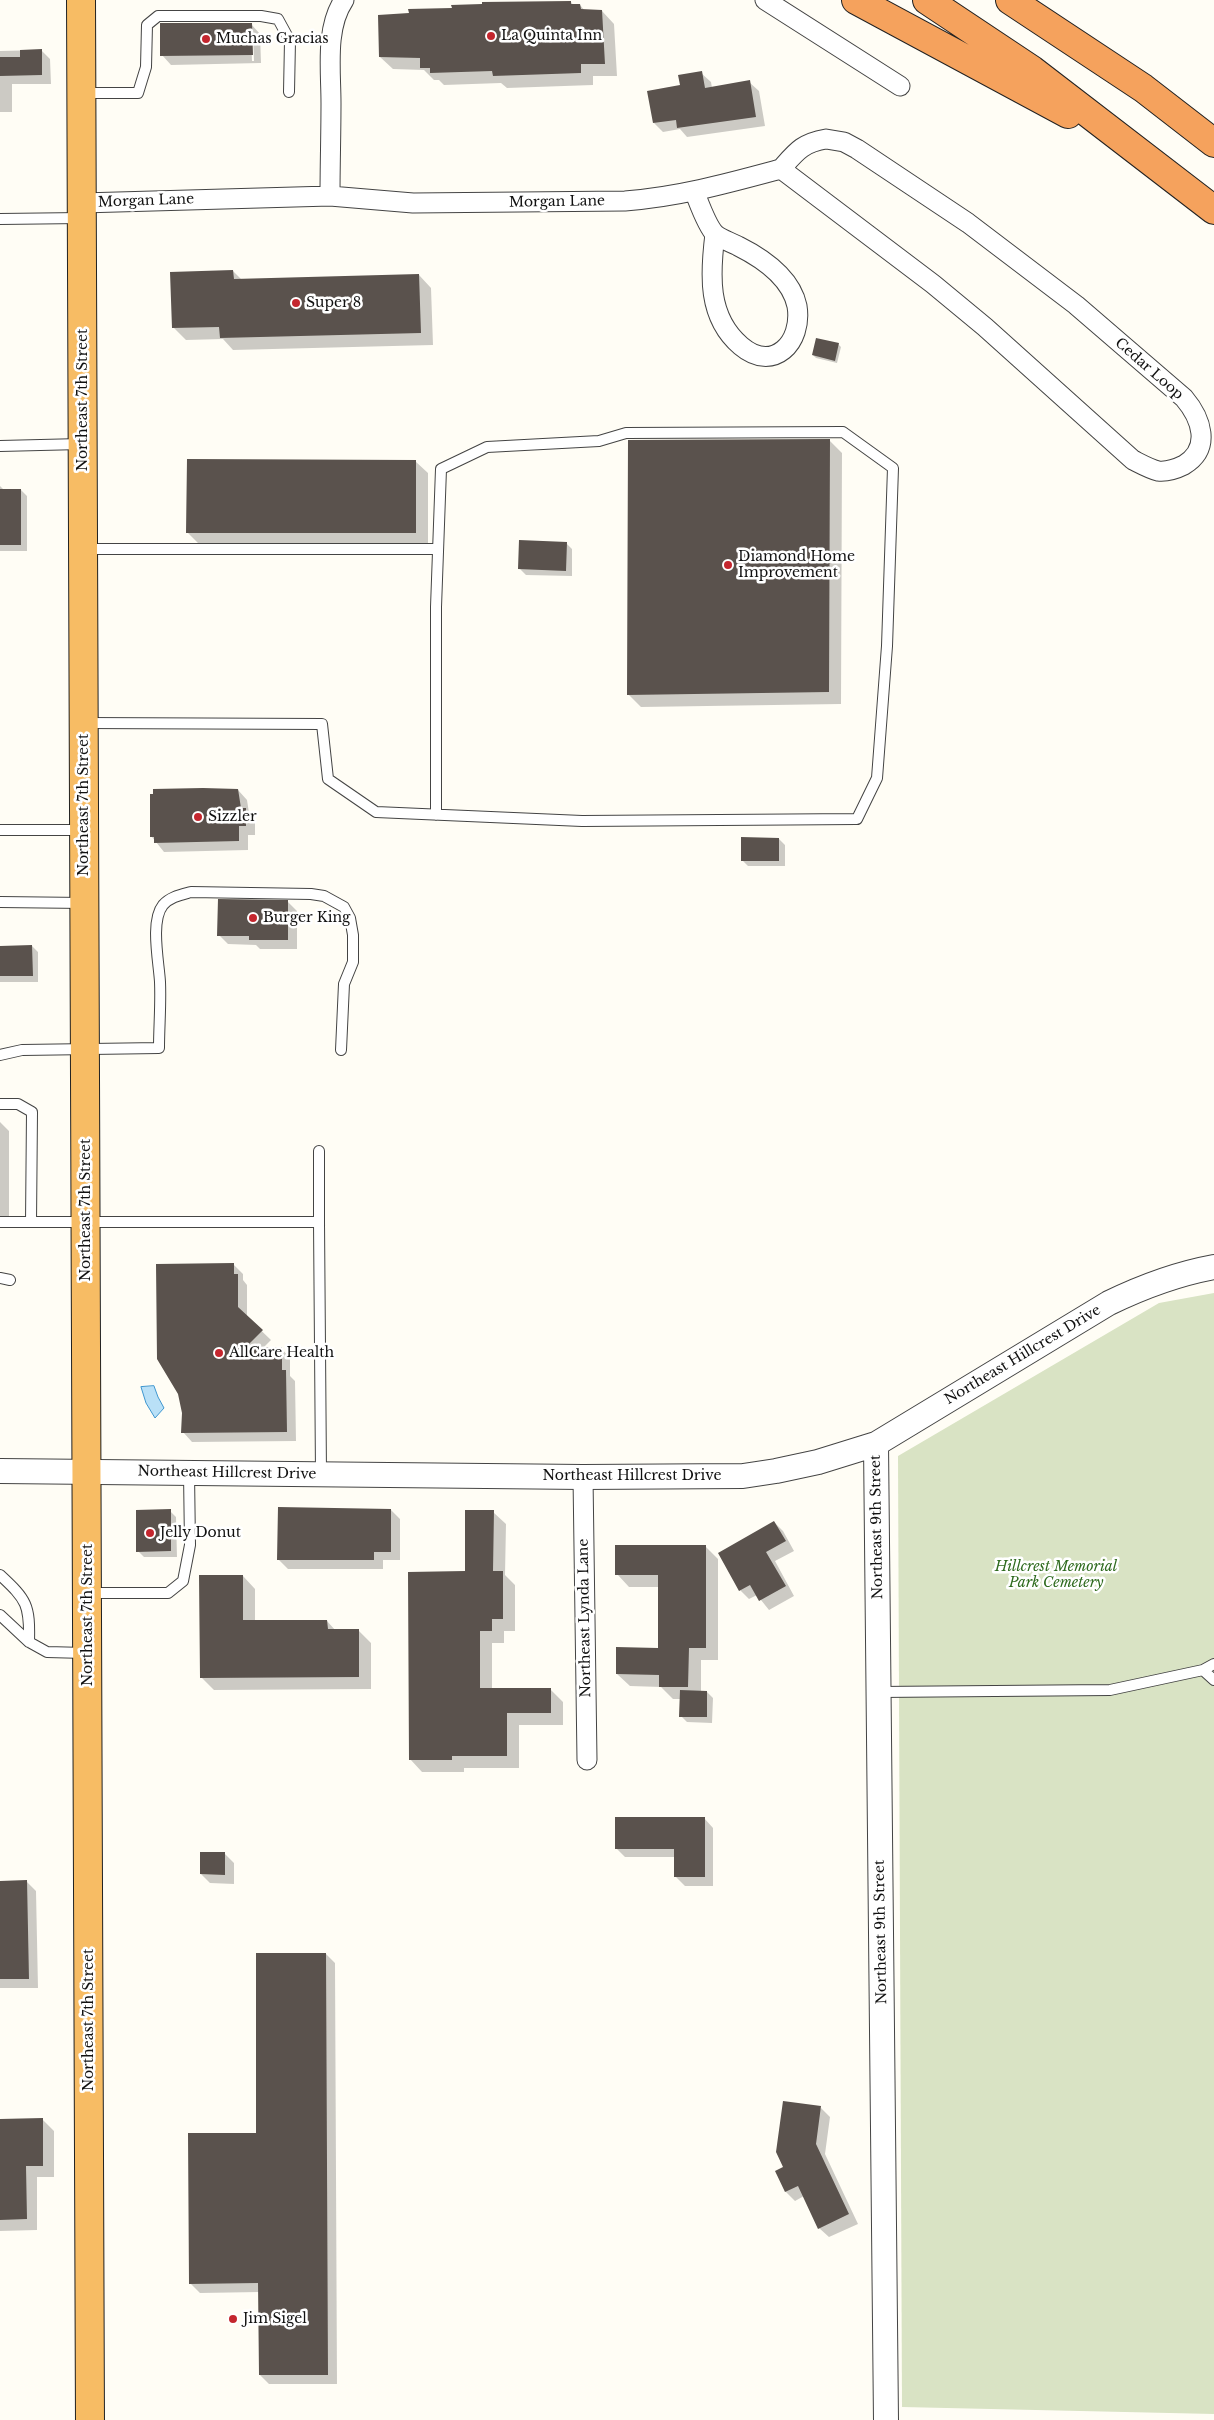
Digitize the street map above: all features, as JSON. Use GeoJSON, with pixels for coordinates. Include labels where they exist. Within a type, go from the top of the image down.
{"type":"FeatureCollection","features":[{"type":"Feature","properties":{"kind":"highway","name":"Northeast 7th Street"},"geometry":{"type":"LineString","coordinates":[[81,0],[90,2420]]}},
{"type":"Feature","properties":{"kind":"highway"},"geometry":{"type":"LineString","coordinates":[[856,0],[1149,158]]}},
{"type":"Feature","properties":{"kind":"highway"},"geometry":{"type":"LineString","coordinates":[[928,0],[1032,70],[1149,158],[1214,210]]}},
{"type":"Feature","properties":{"kind":"highway"},"geometry":{"type":"LineString","coordinates":[[1010,0],[1143,88],[1214,143]]}},
{"type":"Feature","properties":{"kind":"street"},"geometry":{"type":"LineString","coordinates":[[330,196],[331,52],[333,28],[338,9],[344,0]]}},
{"type":"Feature","properties":{"kind":"street"},"geometry":{"type":"LineString","coordinates":[[765,0],[900,86]]}},
{"type":"Feature","properties":{"kind":"street","name":"Cedar Loop"},"geometry":{"type":"LineString","coordinates":[[826,139],[844,142],[968,222],[1076,305],[1184,398],[1194,410],[1200,426],[1202,439],[1198,452],[1188,462],[1175,470],[1158,471],[1133,460],[986,327],[933,284],[780,169],[798,150],[810,141],[826,139]]}},
{"type":"Feature","properties":{"kind":"street","name":"Morgan Lane"},"geometry":{"type":"LineString","coordinates":[[82,210],[330,196],[412,203],[625,201],[694,193],[780,169]]}},
{"type":"Feature","properties":{"kind":"street"},"geometry":{"type":"LineString","coordinates":[[694,193],[714,234],[711,273],[713,296],[719,318],[734,340],[749,353],[779,354],[789,346],[794,336],[797,307],[792,292],[775,270],[752,253],[714,234]]}},
{"type":"Feature","properties":{"kind":"street","name":"Northeast Hillcrest Drive"},"geometry":{"type":"LineString","coordinates":[[0,1471],[583,1477],[743,1476],[818,1462],[876,1444],[1109,1303],[1142,1286],[1171,1276],[1214,1267]]}},
{"type":"Feature","properties":{"kind":"street","name":"Northeast 9th Street"},"geometry":{"type":"LineString","coordinates":[[876,1444],[886,2420]]}},
{"type":"Feature","properties":{"kind":"street","name":"Northeast Lynda Lane"},"geometry":{"type":"LineString","coordinates":[[583,1477],[587,1760]]}},
{"type":"Feature","properties":{"kind":"lane"},"geometry":{"type":"LineString","coordinates":[[81,93],[138,93],[146,67],[147,25],[158,16],[260,16],[278,19],[290,41],[289,92]]}},
{"type":"Feature","properties":{"kind":"lane"},"geometry":{"type":"LineString","coordinates":[[0,218],[82,210]]}},
{"type":"Feature","properties":{"kind":"lane"},"geometry":{"type":"LineString","coordinates":[[84,723],[322,724],[328,779],[376,812],[436,815],[582,821],[857,819],[877,778],[887,646],[893,468],[843,432],[626,433],[598,441],[487,447],[441,470],[438,549],[436,815]]}},
{"type":"Feature","properties":{"kind":"lane"},"geometry":{"type":"LineString","coordinates":[[0,446],[83,444]]}},
{"type":"Feature","properties":{"kind":"lane"},"geometry":{"type":"LineString","coordinates":[[83,549],[438,549]]}},
{"type":"Feature","properties":{"kind":"lane"},"geometry":{"type":"LineString","coordinates":[[0,830],[84,830]]}},
{"type":"Feature","properties":{"kind":"lane"},"geometry":{"type":"LineString","coordinates":[[0,1055],[22,1050],[85,1051],[159,1048],[160,983],[157,943],[159,915],[162,906],[175,896],[190,892],[311,894],[334,901],[344,908],[350,918],[353,935],[353,962],[344,984],[341,1050]]}},
{"type":"Feature","properties":{"kind":"lane"},"geometry":{"type":"LineString","coordinates":[[0,902],[85,903]]}},
{"type":"Feature","properties":{"kind":"lane"},"geometry":{"type":"LineString","coordinates":[[0,1104],[18,1104],[32,1112],[31,1222]]}},
{"type":"Feature","properties":{"kind":"lane"},"geometry":{"type":"LineString","coordinates":[[319,1151],[321,1474]]}},
{"type":"Feature","properties":{"kind":"lane"},"geometry":{"type":"LineString","coordinates":[[0,1222],[319,1222]]}},
{"type":"Feature","properties":{"kind":"lane"},"geometry":{"type":"LineString","coordinates":[[88,1593],[168,1593],[183,1581],[190,1545],[189,1473]]}},
{"type":"Feature","properties":{"kind":"lane"},"geometry":{"type":"LineString","coordinates":[[0,1575],[23,1597],[30,1617],[29,1642]]}},
{"type":"Feature","properties":{"kind":"lane"},"geometry":{"type":"LineString","coordinates":[[0,1615],[29,1642],[47,1652],[88,1653]]}},
{"type":"Feature","properties":{"kind":"lane"},"geometry":{"type":"LineString","coordinates":[[879,1692],[1110,1690],[1203,1670],[1214,1664]]}},
{"type":"Feature","properties":{"kind":"lane"},"geometry":{"type":"LineString","coordinates":[[1203,1670],[1214,1680]]}},
{"type":"Feature","properties":{"kind":"green space","name":"Hillcrest Memorial Park Cemetery"},"geometry":{"type":"Polygon","coordinates":[[[1214,1293],[1214,2414],[902,2407],[898,1456],[1159,1303],[1214,1293]]]}},
{"type":"Feature","properties":{"kind":"water"},"geometry":{"type":"Polygon","coordinates":[[[154,1386],[164,1408],[155,1418],[146,1403],[141,1387],[154,1386]]]}},
{"type":"Feature","properties":{"kind":"building","name":"La Quinta Inn"},"geometry":{"type":"Polygon","coordinates":[[[571,1],[571,4],[580,4],[581,9],[602,10],[605,64],[581,64],[581,73],[493,76],[492,71],[430,73],[430,68],[420,68],[420,58],[379,57],[378,15],[409,13],[408,9],[452,8],[451,5],[482,4],[482,2],[571,1]]]}},
{"type":"Feature","properties":{"kind":"building","name":"Muchas Gracias"},"geometry":{"type":"Polygon","coordinates":[[[160,23],[252,23],[253,55],[160,56],[160,23]]]}},
{"type":"Feature","properties":{"kind":"building"},"geometry":{"type":"Polygon","coordinates":[[[42,49],[42,75],[0,76],[0,57],[20,57],[20,50],[42,49]]]}},
{"type":"Feature","properties":{"kind":"building"},"geometry":{"type":"Polygon","coordinates":[[[702,71],[705,88],[750,80],[756,117],[677,128],[676,120],[653,123],[647,91],[680,85],[678,75],[702,71]]]}},
{"type":"Feature","properties":{"kind":"building","name":"Super 8"},"geometry":{"type":"Polygon","coordinates":[[[233,270],[234,279],[419,274],[421,333],[220,338],[219,327],[172,328],[170,272],[233,270]]]}},
{"type":"Feature","properties":{"kind":"building"},"geometry":{"type":"Polygon","coordinates":[[[816,338],[839,343],[835,361],[812,355],[816,338]]]}},
{"type":"Feature","properties":{"kind":"building","name":"Diamond Home Improvement"},"geometry":{"type":"Polygon","coordinates":[[[830,439],[829,692],[627,695],[628,440],[830,439]]]}},
{"type":"Feature","properties":{"kind":"building"},"geometry":{"type":"Polygon","coordinates":[[[187,459],[416,460],[416,533],[186,533],[187,459]]]}},
{"type":"Feature","properties":{"kind":"building"},"geometry":{"type":"Polygon","coordinates":[[[0,489],[21,489],[21,545],[0,545],[0,489]]]}},
{"type":"Feature","properties":{"kind":"building"},"geometry":{"type":"Polygon","coordinates":[[[519,540],[567,542],[566,571],[518,569],[519,540]]]}},
{"type":"Feature","properties":{"kind":"building","name":"Sizzler"},"geometry":{"type":"Polygon","coordinates":[[[153,789],[238,789],[241,808],[246,808],[246,826],[239,826],[239,841],[154,843],[154,837],[150,837],[150,794],[153,794],[153,789]]]}},
{"type":"Feature","properties":{"kind":"building"},"geometry":{"type":"Polygon","coordinates":[[[741,837],[779,838],[779,861],[741,861],[741,837]]]}},
{"type":"Feature","properties":{"kind":"building","name":"Burger King"},"geometry":{"type":"Polygon","coordinates":[[[218,899],[288,900],[288,940],[249,940],[249,936],[217,936],[218,899]]]}},
{"type":"Feature","properties":{"kind":"building"},"geometry":{"type":"Polygon","coordinates":[[[32,945],[33,976],[0,976],[0,946],[32,945]]]}},
{"type":"Feature","properties":{"kind":"building","name":"AllCare Health"},"geometry":{"type":"Polygon","coordinates":[[[234,1263],[234,1274],[238,1274],[238,1307],[263,1330],[246,1347],[282,1347],[282,1370],[286,1370],[287,1432],[181,1433],[182,1413],[178,1394],[157,1359],[156,1264],[234,1263]]]}},
{"type":"Feature","properties":{"kind":"building"},"geometry":{"type":"Polygon","coordinates":[[[278,1507],[391,1509],[391,1552],[374,1552],[374,1560],[277,1560],[278,1507]]]}},
{"type":"Feature","properties":{"kind":"building"},"geometry":{"type":"Polygon","coordinates":[[[171,1509],[171,1551],[136,1552],[136,1510],[171,1509]]]}},
{"type":"Feature","properties":{"kind":"building"},"geometry":{"type":"Polygon","coordinates":[[[465,1510],[494,1510],[493,1571],[503,1571],[503,1619],[492,1619],[492,1631],[480,1631],[480,1688],[551,1688],[551,1713],[507,1713],[507,1756],[452,1756],[452,1760],[409,1760],[408,1572],[465,1571],[465,1510]]]}},
{"type":"Feature","properties":{"kind":"building"},"geometry":{"type":"Polygon","coordinates":[[[774,1521],[786,1541],[766,1552],[786,1586],[759,1601],[750,1585],[739,1591],[718,1553],[774,1521]]]}},
{"type":"Feature","properties":{"kind":"building"},"geometry":{"type":"Polygon","coordinates":[[[615,1545],[706,1545],[706,1648],[689,1648],[688,1687],[659,1687],[659,1675],[616,1674],[616,1647],[658,1648],[658,1575],[615,1575],[615,1545]]]}},
{"type":"Feature","properties":{"kind":"building"},"geometry":{"type":"Polygon","coordinates":[[[199,1575],[243,1575],[243,1620],[327,1620],[328,1629],[359,1629],[359,1677],[200,1678],[199,1575]]]}},
{"type":"Feature","properties":{"kind":"building"},"geometry":{"type":"Polygon","coordinates":[[[680,1690],[707,1691],[707,1717],[679,1717],[680,1690]]]}},
{"type":"Feature","properties":{"kind":"building"},"geometry":{"type":"Polygon","coordinates":[[[615,1817],[705,1817],[705,1877],[674,1877],[674,1849],[615,1849],[615,1817]]]}},
{"type":"Feature","properties":{"kind":"building"},"geometry":{"type":"Polygon","coordinates":[[[200,1852],[225,1852],[225,1875],[200,1874],[200,1852]]]}},
{"type":"Feature","properties":{"kind":"building"},"geometry":{"type":"Polygon","coordinates":[[[27,1880],[29,1979],[0,1979],[0,1881],[27,1880]]]}},
{"type":"Feature","properties":{"kind":"building"},"geometry":{"type":"Polygon","coordinates":[[[256,1953],[326,1953],[328,2375],[259,2375],[258,2283],[189,2284],[188,2133],[256,2133],[256,1953]]]}},
{"type":"Feature","properties":{"kind":"building"},"geometry":{"type":"Polygon","coordinates":[[[783,2101],[821,2106],[816,2144],[849,2214],[818,2229],[798,2186],[785,2192],[775,2171],[783,2167],[776,2152],[783,2101]]]}},
{"type":"Feature","properties":{"kind":"building"},"geometry":{"type":"Polygon","coordinates":[[[43,2118],[43,2166],[26,2166],[27,2219],[0,2220],[0,2119],[43,2118]]]}},
{"type":"Feature","properties":{"kind":"place","name":"La Quinta Inn"},"geometry":{"type":"Point","coordinates":[491,36]}},
{"type":"Feature","properties":{"kind":"place","name":"Muchas Gracias"},"geometry":{"type":"Point","coordinates":[206,39]}},
{"type":"Feature","properties":{"kind":"place","name":"Super 8"},"geometry":{"type":"Point","coordinates":[296,303]}},
{"type":"Feature","properties":{"kind":"place","name":"Diamond Home Improvement"},"geometry":{"type":"Point","coordinates":[728,565]}},
{"type":"Feature","properties":{"kind":"place","name":"Sizzler"},"geometry":{"type":"Point","coordinates":[198,817]}},
{"type":"Feature","properties":{"kind":"place","name":"Burger King"},"geometry":{"type":"Point","coordinates":[253,918]}},
{"type":"Feature","properties":{"kind":"place","name":"AllCare Health"},"geometry":{"type":"Point","coordinates":[219,1353]}},
{"type":"Feature","properties":{"kind":"place","name":"Jelly Donut"},"geometry":{"type":"Point","coordinates":[150,1533]}},
{"type":"Feature","properties":{"kind":"place","name":"Jim Sigel"},"geometry":{"type":"Point","coordinates":[233,2319]}}]}
